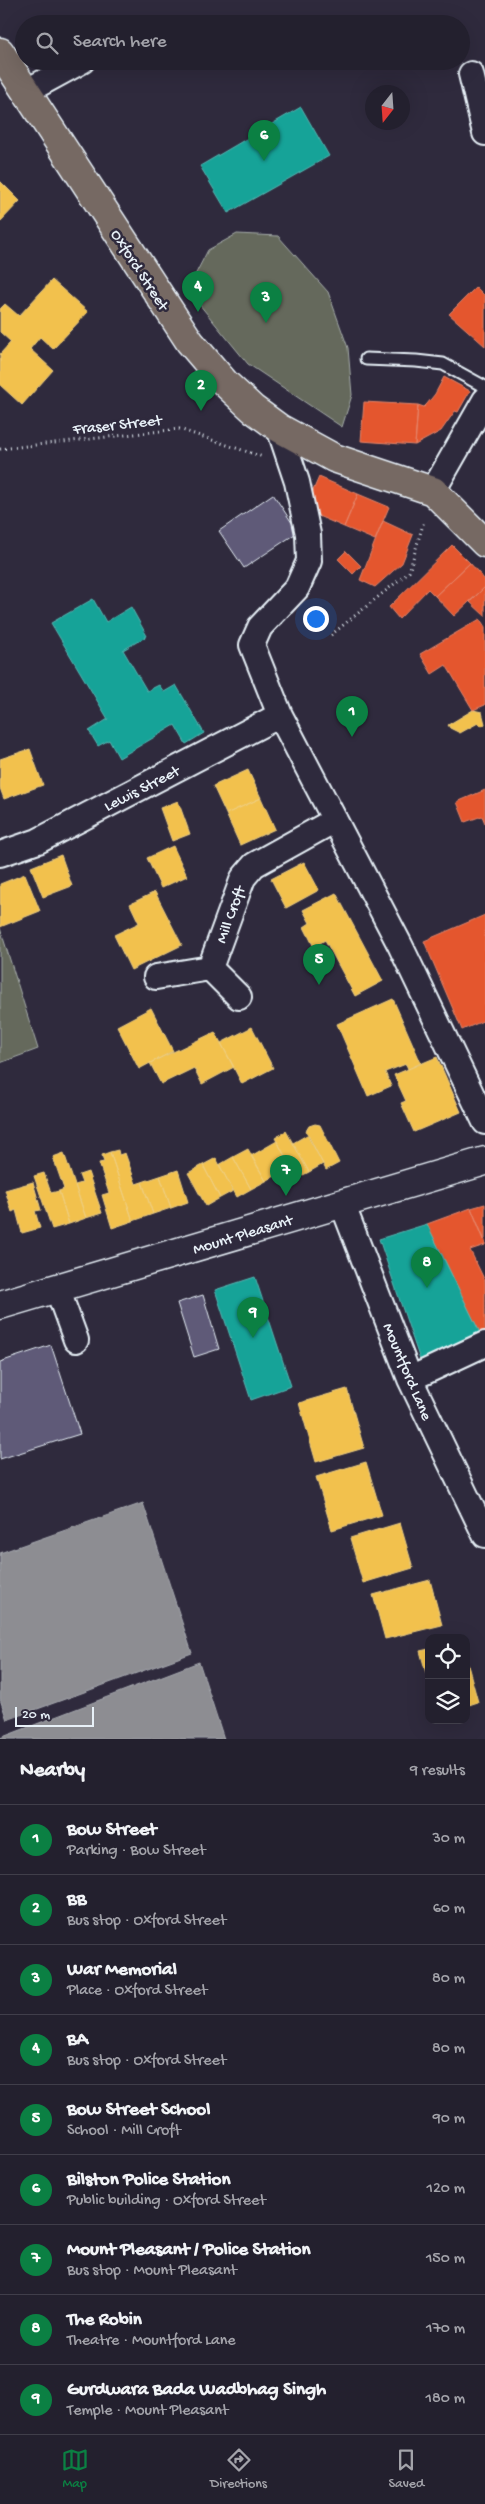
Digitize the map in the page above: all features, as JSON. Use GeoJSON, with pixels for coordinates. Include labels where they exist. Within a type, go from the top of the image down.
{"type":"FeatureCollection","features":[{"type":"Feature","properties":{"kind":"highway","name":"Oxford Street"},"geometry":{"type":"LineString","coordinates":[[0,52],[190,342],[225,383],[253,409],[279,428],[334,458],[433,492]]}},
{"type":"Feature","properties":{"kind":"highway"},"geometry":{"type":"LineString","coordinates":[[433,492],[485,543]]}},
{"type":"Feature","properties":{"kind":"main road","name":"Mount Pleasant"},"geometry":{"type":"LineString","coordinates":[[0,1305],[485,1161]]}},
{"type":"Feature","properties":{"kind":"street"},"geometry":{"type":"LineString","coordinates":[[26,92],[66,70]]}},
{"type":"Feature","properties":{"kind":"street"},"geometry":{"type":"LineString","coordinates":[[472,74],[485,132]]}},
{"type":"Feature","properties":{"kind":"street"},"geometry":{"type":"LineString","coordinates":[[433,492],[485,400]]}},
{"type":"Feature","properties":{"kind":"street"},"geometry":{"type":"LineString","coordinates":[[279,428],[292,467],[308,534],[309,561],[297,588],[260,627],[252,645],[280,715],[400,945],[485,1122]]}},
{"type":"Feature","properties":{"kind":"street","name":"Lewis Street"},"geometry":{"type":"LineString","coordinates":[[0,854],[38,841],[280,715]]}},
{"type":"Feature","properties":{"kind":"street","name":"Mill Croft"},"geometry":{"type":"LineString","coordinates":[[210,968],[242,878],[254,864],[335,820]]}},
{"type":"Feature","properties":{"kind":"street"},"geometry":{"type":"LineString","coordinates":[[156,977],[210,968],[239,997]]}},
{"type":"Feature","properties":{"kind":"street","name":"Mountford Lane"},"geometry":{"type":"LineString","coordinates":[[342,1203],[410,1379],[485,1535]]}},
{"type":"Feature","properties":{"kind":"street"},"geometry":{"type":"LineString","coordinates":[[57,1288],[76,1340]]}},
{"type":"Feature","properties":{"kind":"street"},"geometry":{"type":"LineString","coordinates":[[410,1379],[485,1344]]}},
{"type":"Feature","properties":{"kind":"lane"},"geometry":{"type":"LineString","coordinates":[[366,359],[443,364],[485,387]]}},
{"type":"Feature","properties":{"kind":"path","name":"Fraser Street"},"geometry":{"type":"LineString","coordinates":[[0,449],[179,429],[292,467]]}},
{"type":"Feature","properties":{"kind":"path"},"geometry":{"type":"LineString","coordinates":[[331,635],[408,572],[433,492]]}},
{"type":"Feature","properties":{"kind":"shaded area"},"geometry":{"type":"Polygon","coordinates":[[[237,234],[278,236],[328,292],[348,348],[352,395],[342,427],[248,364],[199,304],[192,281],[208,250],[237,234]]]}},
{"type":"Feature","properties":{"kind":"shaded area"},"geometry":{"type":"Polygon","coordinates":[[[0,928],[38,1049],[0,1063],[0,928]]]}},
{"type":"Feature","properties":{"kind":"building: Homes"},"geometry":{"type":"Polygon","coordinates":[[[0,181],[20,201],[0,222],[0,181]]]}},
{"type":"Feature","properties":{"kind":"building: Homes"},"geometry":{"type":"Polygon","coordinates":[[[52,280],[88,312],[53,349],[40,337],[30,349],[53,370],[22,405],[0,385],[0,354],[11,342],[0,332],[0,309],[5,304],[19,316],[52,280]]]}},
{"type":"Feature","properties":{"kind":"building: Homes"},"geometry":{"type":"Polygon","coordinates":[[[473,710],[482,712],[485,724],[482,726],[478,723],[460,733],[450,728],[448,725],[473,710]]]}},
{"type":"Feature","properties":{"kind":"building: Homes"},"geometry":{"type":"Polygon","coordinates":[[[30,749],[43,785],[4,799],[0,788],[0,759],[30,749]]]}},
{"type":"Feature","properties":{"kind":"building: Homes"},"geometry":{"type":"Polygon","coordinates":[[[248,770],[261,798],[226,814],[213,786],[248,770]]]}},
{"type":"Feature","properties":{"kind":"building: Homes"},"geometry":{"type":"Polygon","coordinates":[[[261,798],[275,829],[240,845],[226,814],[261,798]]]}},
{"type":"Feature","properties":{"kind":"building: Homes"},"geometry":{"type":"Polygon","coordinates":[[[178,801],[190,834],[172,841],[160,808],[178,801]]]}},
{"type":"Feature","properties":{"kind":"building: Homes"},"geometry":{"type":"Polygon","coordinates":[[[173,846],[187,876],[161,888],[147,858],[173,846]]]}},
{"type":"Feature","properties":{"kind":"building: Homes"},"geometry":{"type":"Polygon","coordinates":[[[61,855],[72,886],[43,897],[31,867],[61,855]]]}},
{"type":"Feature","properties":{"kind":"building: Homes"},"geometry":{"type":"Polygon","coordinates":[[[304,862],[319,890],[286,908],[271,879],[304,862]]]}},
{"type":"Feature","properties":{"kind":"building: Homes"},"geometry":{"type":"Polygon","coordinates":[[[25,874],[40,911],[0,927],[0,884],[25,874]]]}},
{"type":"Feature","properties":{"kind":"building: Homes"},"geometry":{"type":"Polygon","coordinates":[[[155,892],[182,945],[131,970],[114,935],[139,923],[130,904],[155,892]]]}},
{"type":"Feature","properties":{"kind":"building: Homes"},"geometry":{"type":"Polygon","coordinates":[[[336,893],[383,981],[355,996],[325,940],[314,947],[304,927],[310,923],[303,910],[336,893]]]}},
{"type":"Feature","properties":{"kind":"building: Homes"},"geometry":{"type":"Polygon","coordinates":[[[393,999],[421,1063],[408,1069],[406,1064],[385,1072],[391,1086],[368,1096],[337,1024],[393,999]]]}},
{"type":"Feature","properties":{"kind":"building: Homes"},"geometry":{"type":"Polygon","coordinates":[[[151,1008],[173,1051],[139,1069],[117,1026],[151,1008]]]}},
{"type":"Feature","properties":{"kind":"building: Homes"},"geometry":{"type":"Polygon","coordinates":[[[252,1027],[273,1068],[242,1084],[221,1043],[252,1027]]]}},
{"type":"Feature","properties":{"kind":"building: Homes"},"geometry":{"type":"Polygon","coordinates":[[[215,1032],[234,1067],[202,1084],[194,1068],[161,1084],[150,1063],[215,1032]]]}},
{"type":"Feature","properties":{"kind":"building: Homes"},"geometry":{"type":"Polygon","coordinates":[[[437,1057],[461,1112],[414,1132],[401,1103],[406,1101],[394,1075],[437,1057]]]}},
{"type":"Feature","properties":{"kind":"building: Homes"},"geometry":{"type":"Polygon","coordinates":[[[320,1125],[339,1163],[326,1170],[306,1131],[309,1126],[320,1125]]]}},
{"type":"Feature","properties":{"kind":"building: Homes"},"geometry":{"type":"Polygon","coordinates":[[[286,1131],[309,1172],[297,1178],[275,1138],[286,1131]]]}},
{"type":"Feature","properties":{"kind":"building: Homes"},"geometry":{"type":"Polygon","coordinates":[[[307,1135],[323,1164],[309,1172],[293,1143],[307,1135]]]}},
{"type":"Feature","properties":{"kind":"building: Homes"},"geometry":{"type":"Polygon","coordinates":[[[277,1141],[291,1167],[266,1181],[251,1156],[277,1141]]]}},
{"type":"Feature","properties":{"kind":"building: Homes"},"geometry":{"type":"Polygon","coordinates":[[[248,1149],[266,1181],[251,1189],[233,1157],[248,1149]]]}},
{"type":"Feature","properties":{"kind":"building: Homes"},"geometry":{"type":"Polygon","coordinates":[[[118,1150],[119,1155],[125,1153],[136,1184],[142,1182],[153,1214],[133,1221],[110,1152],[118,1150]]]}},
{"type":"Feature","properties":{"kind":"building: Homes"},"geometry":{"type":"Polygon","coordinates":[[[110,1152],[133,1221],[112,1228],[102,1195],[109,1193],[99,1163],[104,1162],[102,1155],[110,1152]]]}},
{"type":"Feature","properties":{"kind":"building: Homes"},"geometry":{"type":"Polygon","coordinates":[[[64,1153],[86,1218],[69,1224],[59,1191],[64,1189],[53,1157],[64,1153]]]}},
{"type":"Feature","properties":{"kind":"building: Homes"},"geometry":{"type":"Polygon","coordinates":[[[233,1157],[251,1189],[237,1197],[219,1165],[233,1157]]]}},
{"type":"Feature","properties":{"kind":"building: Homes"},"geometry":{"type":"Polygon","coordinates":[[[216,1158],[233,1191],[220,1198],[203,1165],[216,1158]]]}},
{"type":"Feature","properties":{"kind":"building: Homes"},"geometry":{"type":"Polygon","coordinates":[[[203,1165],[220,1198],[206,1206],[188,1173],[203,1165]]]}},
{"type":"Feature","properties":{"kind":"building: Homes"},"geometry":{"type":"Polygon","coordinates":[[[178,1170],[188,1202],[171,1208],[160,1176],[178,1170]]]}},
{"type":"Feature","properties":{"kind":"building: Homes"},"geometry":{"type":"Polygon","coordinates":[[[88,1172],[102,1213],[86,1218],[75,1185],[82,1183],[79,1175],[88,1172]]]}},
{"type":"Feature","properties":{"kind":"building: Homes"},"geometry":{"type":"Polygon","coordinates":[[[44,1173],[51,1193],[59,1191],[69,1224],[52,1229],[34,1176],[44,1173]]]}},
{"type":"Feature","properties":{"kind":"building: Homes"},"geometry":{"type":"Polygon","coordinates":[[[160,1176],[171,1208],[153,1214],[142,1182],[160,1176]]]}},
{"type":"Feature","properties":{"kind":"building: Homes"},"geometry":{"type":"Polygon","coordinates":[[[33,1182],[41,1210],[35,1211],[40,1228],[22,1233],[16,1210],[12,1212],[5,1190],[33,1182]]]}},
{"type":"Feature","properties":{"kind":"building: Homes"},"geometry":{"type":"Polygon","coordinates":[[[347,1389],[364,1448],[316,1462],[299,1403],[347,1389]]]}},
{"type":"Feature","properties":{"kind":"building: Homes"},"geometry":{"type":"Polygon","coordinates":[[[366,1462],[382,1515],[332,1530],[316,1477],[366,1462]]]}},
{"type":"Feature","properties":{"kind":"building: Homes"},"geometry":{"type":"Polygon","coordinates":[[[400,1523],[413,1568],[363,1583],[350,1538],[400,1523]]]}},
{"type":"Feature","properties":{"kind":"building: Homes"},"geometry":{"type":"Polygon","coordinates":[[[430,1580],[442,1625],[385,1639],[373,1595],[430,1580]]]}},
{"type":"Feature","properties":{"kind":"building: Homes"},"geometry":{"type":"Polygon","coordinates":[[[425,1650],[425,1669],[420,1651],[425,1650]]]}},
{"type":"Feature","properties":{"kind":"building: Homes"},"geometry":{"type":"Polygon","coordinates":[[[470,1673],[478,1702],[470,1705],[470,1673]]]}},
{"type":"Feature","properties":{"kind":"building: Shops"},"geometry":{"type":"Polygon","coordinates":[[[476,287],[485,296],[485,346],[449,314],[476,287]]]}},
{"type":"Feature","properties":{"kind":"building: Shops"},"geometry":{"type":"Polygon","coordinates":[[[444,377],[470,391],[458,412],[455,411],[441,431],[415,445],[418,405],[424,407],[427,404],[444,377]]]}},
{"type":"Feature","properties":{"kind":"building: Shops"},"geometry":{"type":"Polygon","coordinates":[[[364,402],[418,405],[415,445],[361,441],[364,402]]]}},
{"type":"Feature","properties":{"kind":"building: Shops"},"geometry":{"type":"Polygon","coordinates":[[[319,477],[358,494],[344,527],[316,515],[312,493],[319,477]]]}},
{"type":"Feature","properties":{"kind":"building: Shops"},"geometry":{"type":"Polygon","coordinates":[[[358,494],[389,507],[375,540],[344,527],[358,494]]]}},
{"type":"Feature","properties":{"kind":"building: Shops"},"geometry":{"type":"Polygon","coordinates":[[[383,521],[413,535],[402,563],[375,587],[360,580],[383,521]]]}},
{"type":"Feature","properties":{"kind":"building: Shops"},"geometry":{"type":"Polygon","coordinates":[[[452,545],[470,563],[435,596],[428,589],[399,619],[389,607],[452,545]]]}},
{"type":"Feature","properties":{"kind":"building: Shops"},"geometry":{"type":"Polygon","coordinates":[[[346,551],[361,566],[353,574],[338,559],[346,551]]]}},
{"type":"Feature","properties":{"kind":"building: Shops"},"geometry":{"type":"Polygon","coordinates":[[[470,563],[485,580],[485,587],[454,616],[435,596],[470,563]]]}},
{"type":"Feature","properties":{"kind":"building: Shops"},"geometry":{"type":"Polygon","coordinates":[[[485,587],[485,616],[470,602],[485,587]]]}},
{"type":"Feature","properties":{"kind":"building: Shops"},"geometry":{"type":"Polygon","coordinates":[[[480,619],[485,627],[485,705],[473,710],[446,665],[432,674],[420,654],[480,619]]]}},
{"type":"Feature","properties":{"kind":"building: Shops"},"geometry":{"type":"Polygon","coordinates":[[[485,790],[485,823],[482,816],[465,822],[457,802],[485,790]]]}},
{"type":"Feature","properties":{"kind":"building: Shops"},"geometry":{"type":"Polygon","coordinates":[[[485,915],[485,1020],[462,1030],[424,941],[485,915]]]}},
{"type":"Feature","properties":{"kind":"building: Shops"},"geometry":{"type":"Polygon","coordinates":[[[485,1204],[485,1239],[484,1240],[471,1208],[485,1204]]]}},
{"type":"Feature","properties":{"kind":"building: Shops"},"geometry":{"type":"Polygon","coordinates":[[[471,1208],[485,1241],[485,1245],[470,1250],[485,1281],[485,1336],[482,1337],[427,1224],[471,1208]]]}},
{"type":"Feature","properties":{"kind":"building: Public"},"geometry":{"type":"Polygon","coordinates":[[[301,107],[329,156],[228,213],[200,166],[301,107]]]}},
{"type":"Feature","properties":{"kind":"building: Public"},"geometry":{"type":"Polygon","coordinates":[[[93,599],[106,622],[131,607],[147,636],[123,650],[147,691],[159,685],[164,692],[176,685],[204,733],[186,744],[175,725],[119,758],[109,740],[98,746],[89,731],[108,719],[51,623],[93,599]]]}},
{"type":"Feature","properties":{"kind":"building: Public"},"geometry":{"type":"Polygon","coordinates":[[[427,1224],[482,1337],[420,1360],[379,1239],[427,1224]]]}},
{"type":"Feature","properties":{"kind":"building: Public"},"geometry":{"type":"Polygon","coordinates":[[[255,1277],[291,1386],[251,1400],[215,1290],[255,1277]]]}},
{"type":"Feature","properties":{"kind":"building: Industry"},"geometry":{"type":"Polygon","coordinates":[[[143,1503],[192,1653],[7,1720],[0,1699],[0,1553],[143,1503]]]}},
{"type":"Feature","properties":{"kind":"building: Industry"},"geometry":{"type":"Polygon","coordinates":[[[199,1662],[224,1739],[0,1739],[0,1738],[199,1662]]]}},
{"type":"Feature","properties":{"kind":"building: Other"},"geometry":{"type":"Polygon","coordinates":[[[273,494],[298,532],[244,568],[219,531],[273,494]]]}},
{"type":"Feature","properties":{"kind":"building: Other"},"geometry":{"type":"Polygon","coordinates":[[[203,1295],[219,1349],[194,1357],[177,1303],[203,1295]]]}},
{"type":"Feature","properties":{"kind":"building: Other"},"geometry":{"type":"Polygon","coordinates":[[[51,1345],[80,1434],[0,1459],[0,1362],[51,1345]]]}},
{"type":"Feature","properties":{"kind":"place","name":"Bilston Police Station"},"geometry":{"type":"Point","coordinates":[264,161]}},
{"type":"Feature","properties":{"kind":"place","name":"BA"},"geometry":{"type":"Point","coordinates":[198,312]}},
{"type":"Feature","properties":{"kind":"place","name":"War Memorial"},"geometry":{"type":"Point","coordinates":[266,323]}},
{"type":"Feature","properties":{"kind":"place","name":"BB"},"geometry":{"type":"Point","coordinates":[201,411]}},
{"type":"Feature","properties":{"kind":"place","name":"Bow Street"},"geometry":{"type":"Point","coordinates":[352,737]}},
{"type":"Feature","properties":{"kind":"place","name":"Bow Street School"},"geometry":{"type":"Point","coordinates":[319,985]}},
{"type":"Feature","properties":{"kind":"place","name":"Mount Pleasant / Police Station"},"geometry":{"type":"Point","coordinates":[286,1196]}},
{"type":"Feature","properties":{"kind":"place","name":"The Robin"},"geometry":{"type":"Point","coordinates":[427,1288]}},
{"type":"Feature","properties":{"kind":"place","name":"Gurdwara Bada Wadbhag Singh"},"geometry":{"type":"Point","coordinates":[253,1338]}}]}
